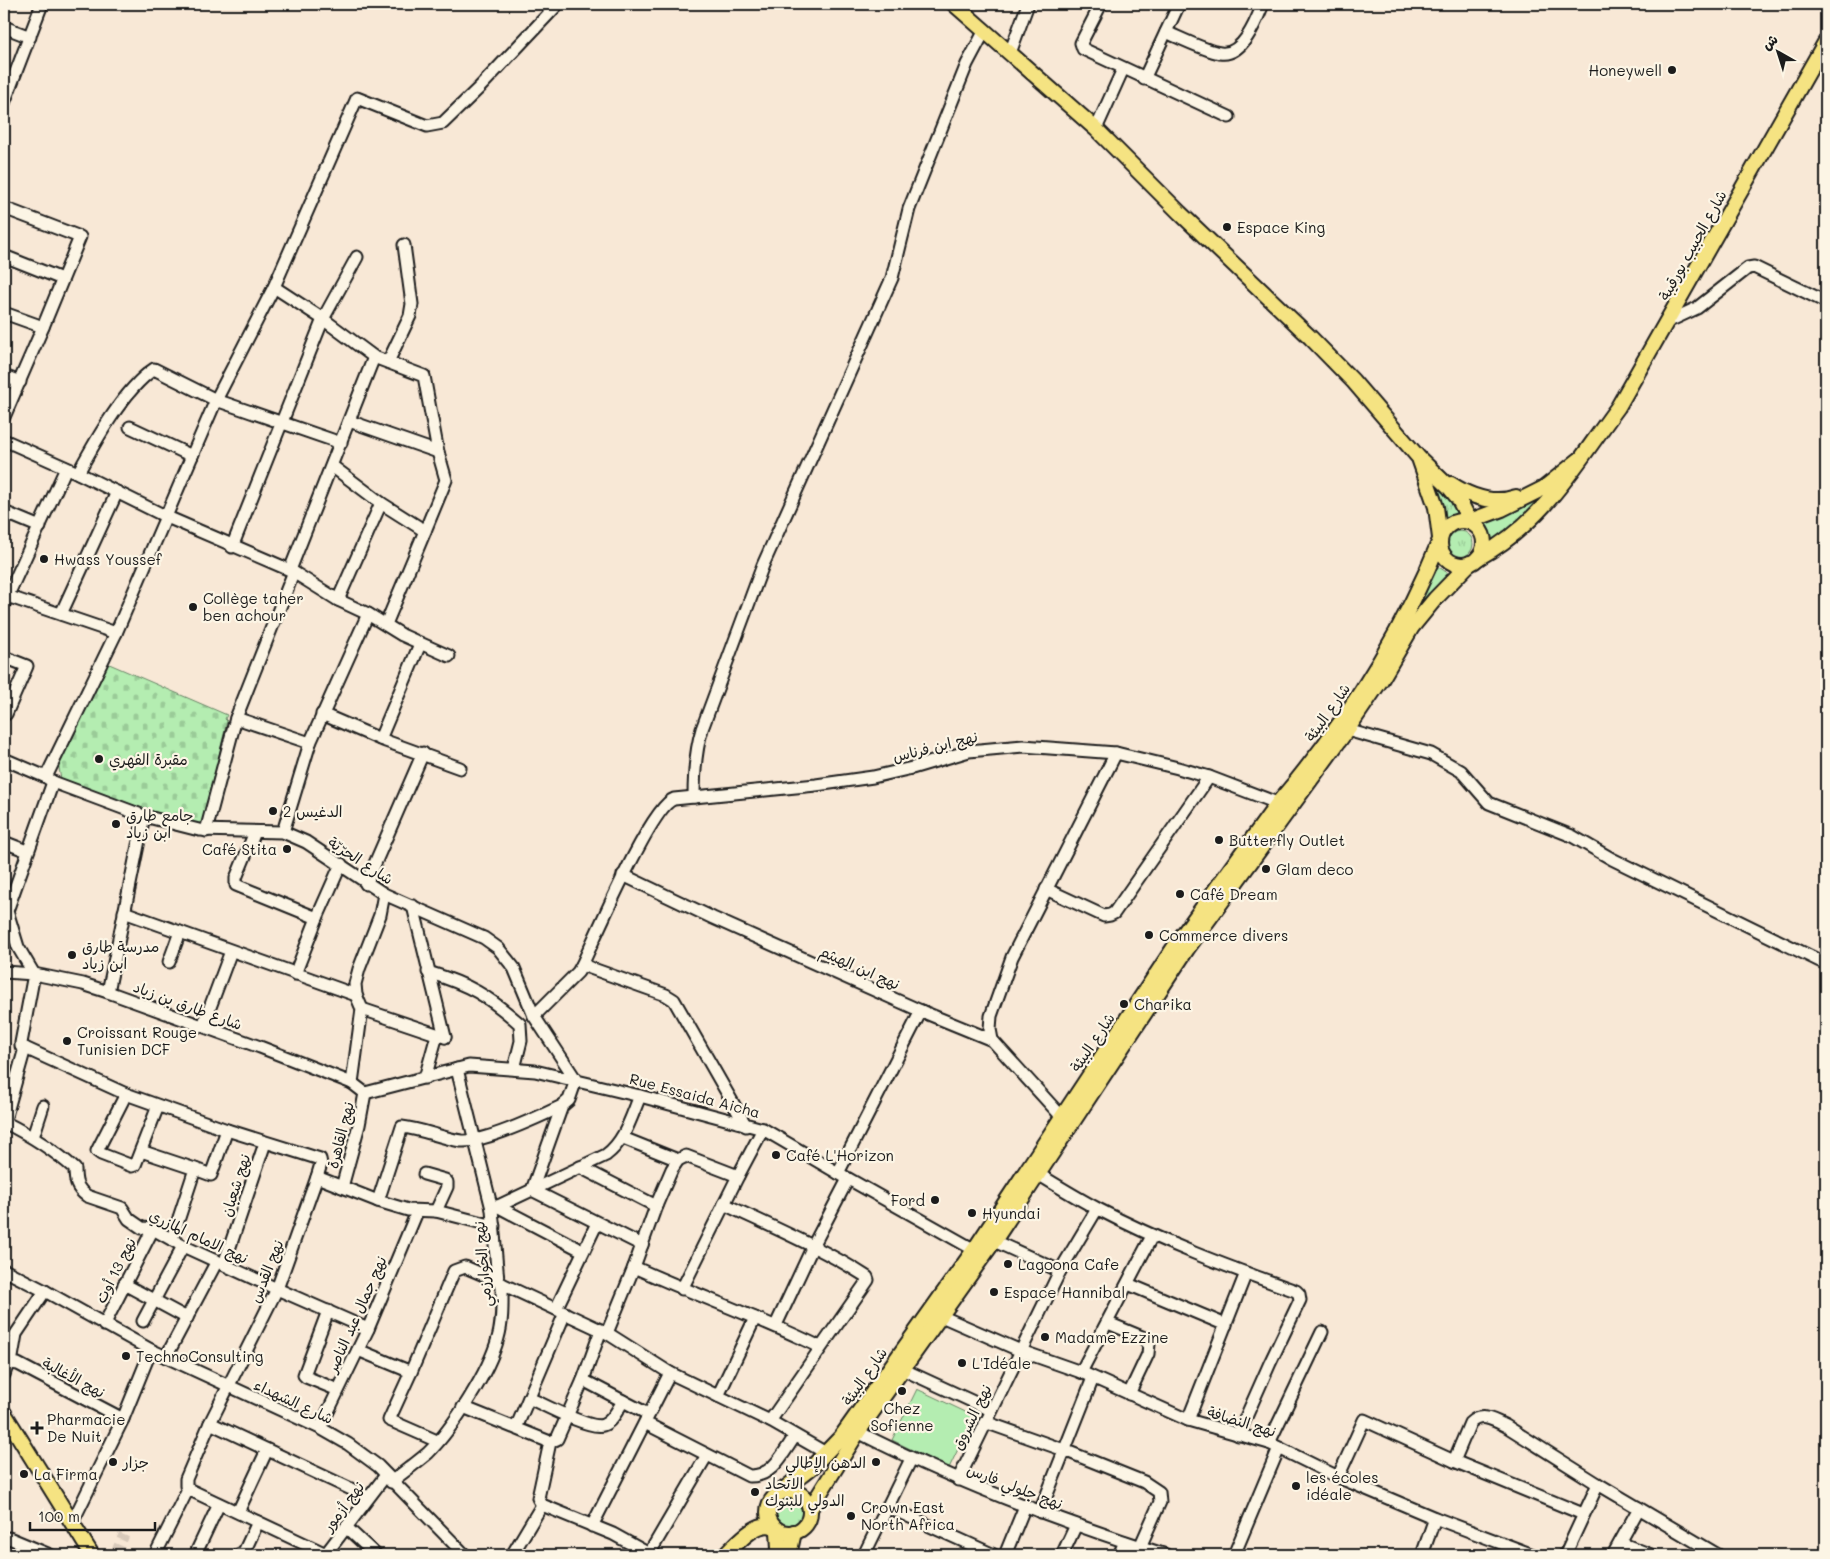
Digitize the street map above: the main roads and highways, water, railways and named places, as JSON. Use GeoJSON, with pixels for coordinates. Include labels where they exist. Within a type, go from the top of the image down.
{"type":"FeatureCollection","features":[{"type":"Feature","properties":{"kind":"main road"},"geometry":{"type":"LineString","coordinates":[[954,4],[1096,129],[1180,213],[1311,338],[1353,382],[1419,458],[1440,476],[1465,493],[1480,499],[1494,501],[1513,498],[1555,479]]}},
{"type":"Feature","properties":{"kind":"main road","name":"شارع الحبيب بورقيبة"},"geometry":{"type":"LineString","coordinates":[[1578,460],[1618,407],[1826,40]]}},
{"type":"Feature","properties":{"kind":"main road"},"geometry":{"type":"LineString","coordinates":[[1419,458],[1436,507],[1440,548],[1448,560],[1455,564],[1463,565],[1474,560],[1483,547],[1484,541],[1480,530],[1471,523],[1458,498],[1440,476]]}},
{"type":"Feature","properties":{"kind":"main road"},"geometry":{"type":"LineString","coordinates":[[1440,539],[1448,526],[1454,522],[1471,523],[1478,518],[1529,496],[1544,488],[1578,460]]}},
{"type":"Feature","properties":{"kind":"main road","name":"شارع البيئة"},"geometry":{"type":"LineString","coordinates":[[810,1509],[858,1432],[941,1316],[1062,1117],[1179,940],[1284,806],[1347,730],[1381,680],[1416,622],[1435,599],[1474,560],[1502,544],[1536,515],[1564,484],[1578,460]]}},
{"type":"Feature","properties":{"kind":"main road","name":"شارع البيئة"},"geometry":{"type":"LineString","coordinates":[[746,1536],[755,1520],[774,1498],[812,1467],[841,1437],[979,1252],[994,1241],[1284,806],[1295,784],[1340,723],[1376,669],[1410,606],[1440,539]]}},
{"type":"Feature","properties":{"kind":"main road"},"geometry":{"type":"LineString","coordinates":[[5,1420],[92,1555]]}},
{"type":"Feature","properties":{"kind":"main road"},"geometry":{"type":"LineString","coordinates":[[726,1555],[757,1528],[767,1525],[776,1528],[789,1533],[801,1529],[806,1524],[810,1509],[807,1501],[801,1495],[794,1492],[786,1491],[774,1498],[768,1514],[776,1528],[779,1549],[777,1555]]}},
{"type":"Feature","properties":{"kind":"main road"},"geometry":{"type":"LineString","coordinates":[[789,1555],[794,1532]]}},
{"type":"Feature","properties":{"kind":"tunnel"},"geometry":{"type":"LineString","coordinates":[[115,1555],[124,1535]]}},
{"type":"Feature","properties":{"kind":"place","name":"Honeywell"},"geometry":{"type":"Point","coordinates":[1672,70]}},
{"type":"Feature","properties":{"kind":"place","name":"Espace King"},"geometry":{"type":"Point","coordinates":[1227,227]}},
{"type":"Feature","properties":{"kind":"place","name":"Hwass Youssef"},"geometry":{"type":"Point","coordinates":[44,559]}},
{"type":"Feature","properties":{"kind":"place","name":"Collège taher ben achour"},"geometry":{"type":"Point","coordinates":[193,607]}},
{"type":"Feature","properties":{"kind":"place","name":"مقبرة الفهري"},"geometry":{"type":"Point","coordinates":[99,759]}},
{"type":"Feature","properties":{"kind":"place","name":"الدغيس 2"},"geometry":{"type":"Point","coordinates":[273,811]}},
{"type":"Feature","properties":{"kind":"place","name":"جامع طارق ابن زياد"},"geometry":{"type":"Point","coordinates":[116,824]}},
{"type":"Feature","properties":{"kind":"place","name":"Butterfly Outlet"},"geometry":{"type":"Point","coordinates":[1219,840]}},
{"type":"Feature","properties":{"kind":"place","name":"Café Stita"},"geometry":{"type":"Point","coordinates":[287,849]}},
{"type":"Feature","properties":{"kind":"place","name":"Glam deco"},"geometry":{"type":"Point","coordinates":[1266,869]}},
{"type":"Feature","properties":{"kind":"place","name":"Café Dream"},"geometry":{"type":"Point","coordinates":[1180,894]}},
{"type":"Feature","properties":{"kind":"place","name":"Commerce divers"},"geometry":{"type":"Point","coordinates":[1149,935]}},
{"type":"Feature","properties":{"kind":"place","name":"مدرسة طارق ابن زياد"},"geometry":{"type":"Point","coordinates":[72,955]}},
{"type":"Feature","properties":{"kind":"place","name":"Charika"},"geometry":{"type":"Point","coordinates":[1124,1004]}},
{"type":"Feature","properties":{"kind":"place","name":"Croissant Rouge Tunisien DCF"},"geometry":{"type":"Point","coordinates":[67,1041]}},
{"type":"Feature","properties":{"kind":"place","name":"Café L'Horizon"},"geometry":{"type":"Point","coordinates":[776,1155]}},
{"type":"Feature","properties":{"kind":"place","name":"Ford"},"geometry":{"type":"Point","coordinates":[935,1200]}},
{"type":"Feature","properties":{"kind":"place","name":"Hyundai"},"geometry":{"type":"Point","coordinates":[972,1213]}},
{"type":"Feature","properties":{"kind":"place","name":"Lagoona Cafe"},"geometry":{"type":"Point","coordinates":[1008,1264]}},
{"type":"Feature","properties":{"kind":"place","name":"Espace Hannibal"},"geometry":{"type":"Point","coordinates":[994,1292]}},
{"type":"Feature","properties":{"kind":"place","name":"Madame Ezzine"},"geometry":{"type":"Point","coordinates":[1045,1337]}},
{"type":"Feature","properties":{"kind":"place","name":"TechnoConsulting"},"geometry":{"type":"Point","coordinates":[126,1356]}},
{"type":"Feature","properties":{"kind":"place","name":"L'Idéale"},"geometry":{"type":"Point","coordinates":[962,1363]}},
{"type":"Feature","properties":{"kind":"place","name":"Chez Sofienne"},"geometry":{"type":"Point","coordinates":[902,1391]}},
{"type":"Feature","properties":{"kind":"place","name":"Pharmacie De Nuit"},"geometry":{"type":"Point","coordinates":[37,1428]}},
{"type":"Feature","properties":{"kind":"place","name":"جزار"},"geometry":{"type":"Point","coordinates":[113,1462]}},
{"type":"Feature","properties":{"kind":"place","name":"الدهن الإطالي"},"geometry":{"type":"Point","coordinates":[876,1462]}},
{"type":"Feature","properties":{"kind":"place","name":"La Firma"},"geometry":{"type":"Point","coordinates":[24,1474]}},
{"type":"Feature","properties":{"kind":"place","name":"les écoles idéale"},"geometry":{"type":"Point","coordinates":[1296,1486]}},
{"type":"Feature","properties":{"kind":"place","name":"الاتحاد الدولي للبنوك"},"geometry":{"type":"Point","coordinates":[755,1492]}},
{"type":"Feature","properties":{"kind":"place","name":"Crown East North Africa"},"geometry":{"type":"Point","coordinates":[851,1516]}}]}
